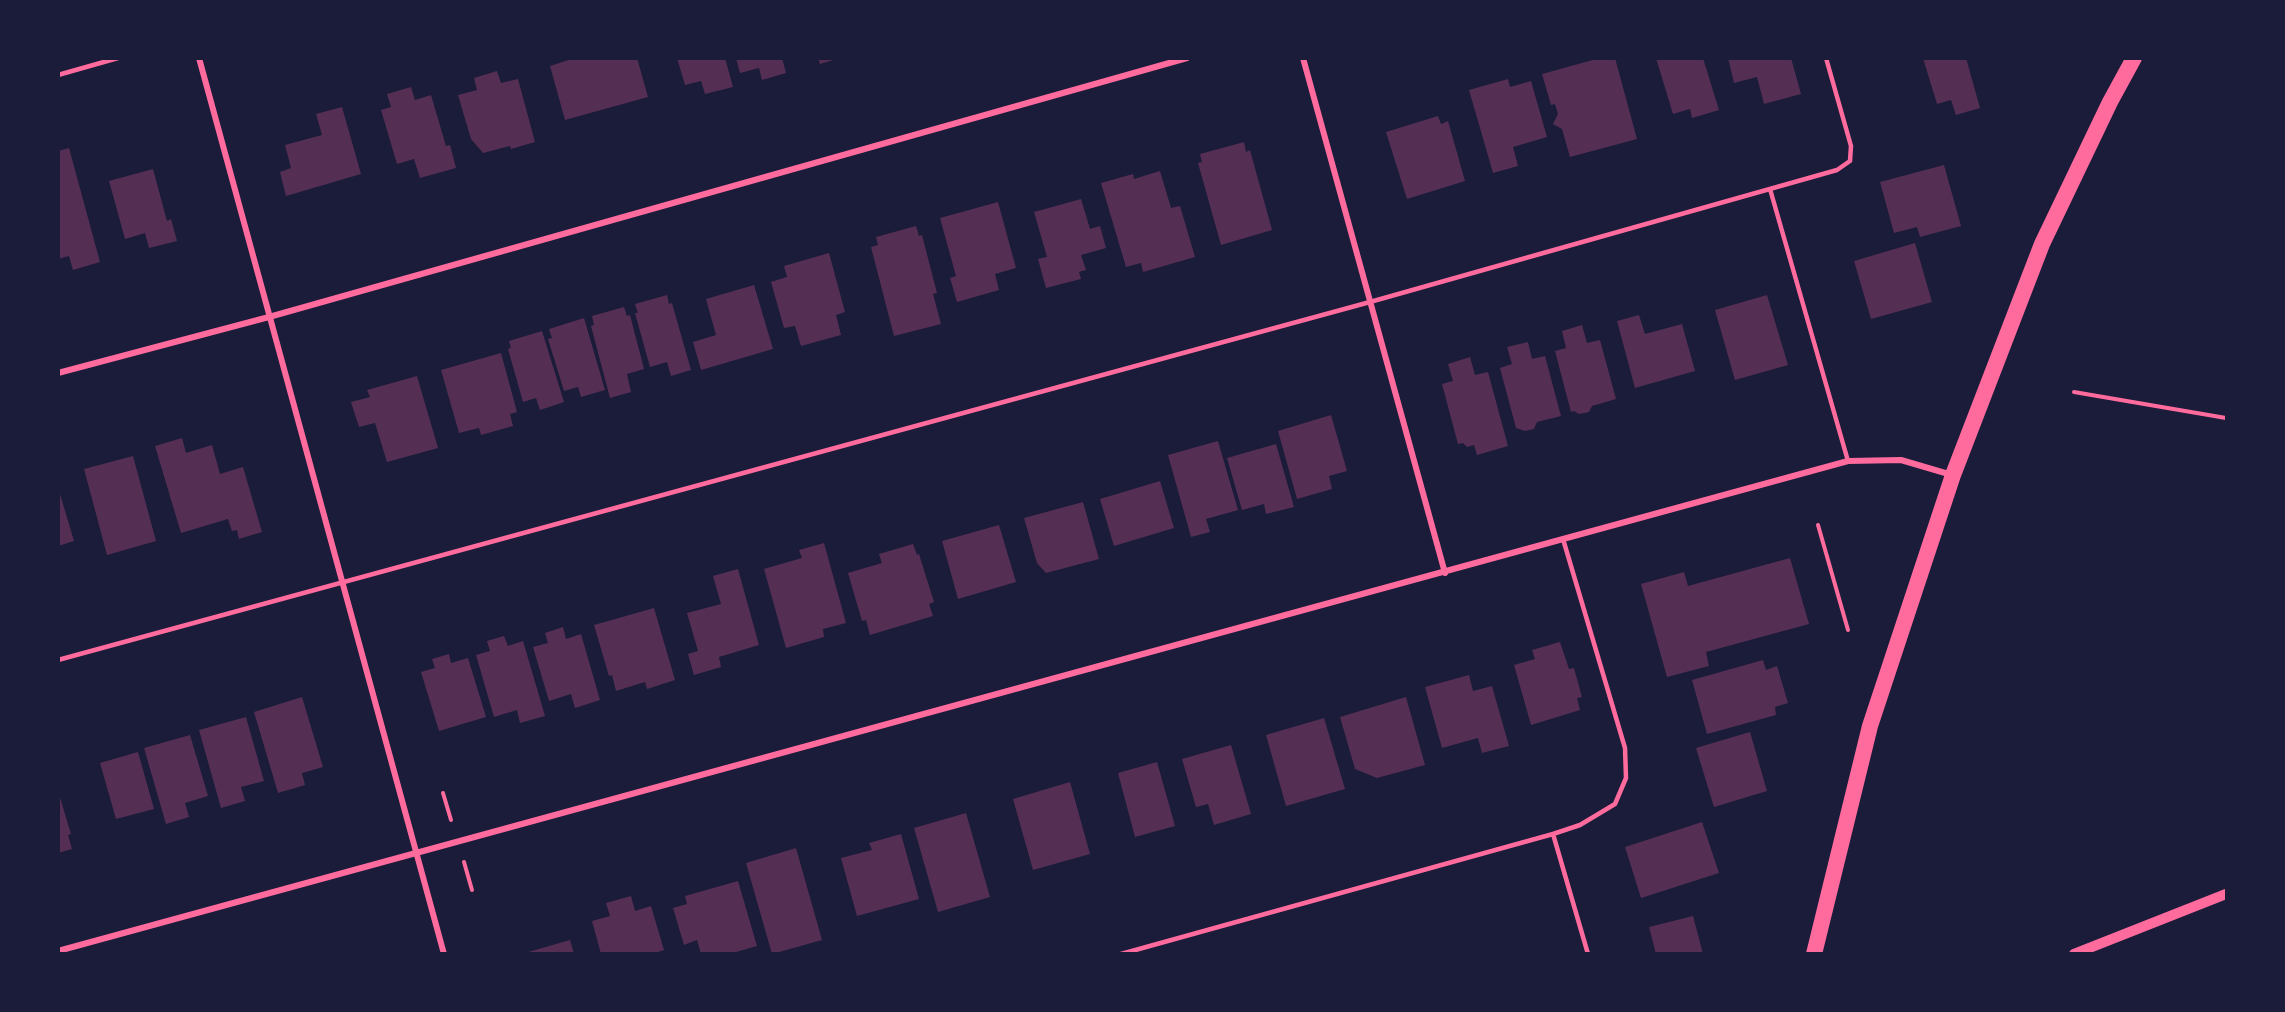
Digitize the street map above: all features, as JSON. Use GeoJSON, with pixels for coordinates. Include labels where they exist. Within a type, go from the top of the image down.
{"type":"FeatureCollection","features":[{"type":"Feature","properties":{"kind":"highway"},"geometry":{"type":"LineString","coordinates":[[1814,954],[1870,726],[1953,475],[2042,244],[2110,102],[2134,58]]}},
{"type":"Feature","properties":{"kind":"street"},"geometry":{"type":"LineString","coordinates":[[199,58],[444,954]]}},
{"type":"Feature","properties":{"kind":"street"},"geometry":{"type":"LineString","coordinates":[[58,373],[269,316],[1187,58]]}},
{"type":"Feature","properties":{"kind":"street"},"geometry":{"type":"LineString","coordinates":[[1303,58],[1444,573]]}},
{"type":"Feature","properties":{"kind":"street"},"geometry":{"type":"LineString","coordinates":[[58,951],[1848,461],[1901,460],[1953,475]]}},
{"type":"Feature","properties":{"kind":"street"},"geometry":{"type":"LineString","coordinates":[[2074,954],[2226,894]]}},
{"type":"Feature","properties":{"kind":"lane"},"geometry":{"type":"LineString","coordinates":[[58,75],[118,58]]}},
{"type":"Feature","properties":{"kind":"lane"},"geometry":{"type":"LineString","coordinates":[[58,660],[1370,302],[1837,170],[1850,161],[1851,146],[1826,58]]}},
{"type":"Feature","properties":{"kind":"lane"},"geometry":{"type":"LineString","coordinates":[[1770,189],[1848,461]]}},
{"type":"Feature","properties":{"kind":"lane"},"geometry":{"type":"LineString","coordinates":[[1120,954],[1553,834],[1580,825],[1615,804],[1626,778],[1625,748],[1563,539]]}},
{"type":"Feature","properties":{"kind":"lane"},"geometry":{"type":"LineString","coordinates":[[1553,834],[1588,954]]}},
{"type":"Feature","properties":{"kind":"path"},"geometry":{"type":"LineString","coordinates":[[2074,392],[2226,418]]}},
{"type":"Feature","properties":{"kind":"path"},"geometry":{"type":"LineString","coordinates":[[1818,525],[1848,630]]}},
{"type":"Feature","properties":{"kind":"building"},"geometry":{"type":"Polygon","coordinates":[[[575,58],[637,58],[648,97],[565,120],[550,66],[575,58]]]}},
{"type":"Feature","properties":{"kind":"building"},"geometry":{"type":"Polygon","coordinates":[[[677,58],[725,58],[733,87],[705,94],[701,81],[685,85],[677,58]]]}},
{"type":"Feature","properties":{"kind":"building"},"geometry":{"type":"Polygon","coordinates":[[[736,58],[782,58],[786,73],[762,80],[759,68],[740,73],[736,58]]]}},
{"type":"Feature","properties":{"kind":"building"},"geometry":{"type":"Polygon","coordinates":[[[818,58],[837,58],[837,59],[820,64],[818,58]]]}},
{"type":"Feature","properties":{"kind":"building"},"geometry":{"type":"Polygon","coordinates":[[[1600,58],[1615,58],[1637,139],[1570,157],[1562,129],[1553,124],[1558,114],[1555,104],[1551,105],[1542,74],[1600,58]]]}},
{"type":"Feature","properties":{"kind":"building"},"geometry":{"type":"Polygon","coordinates":[[[1656,58],[1703,58],[1719,110],[1692,118],[1690,109],[1673,114],[1656,58]]]}},
{"type":"Feature","properties":{"kind":"building"},"geometry":{"type":"Polygon","coordinates":[[[1728,58],[1791,58],[1801,94],[1764,104],[1757,77],[1734,83],[1728,58]]]}},
{"type":"Feature","properties":{"kind":"building"},"geometry":{"type":"Polygon","coordinates":[[[1923,58],[1966,58],[1980,108],[1956,115],[1951,100],[1937,104],[1923,58]]]}},
{"type":"Feature","properties":{"kind":"building"},"geometry":{"type":"Polygon","coordinates":[[[497,71],[501,83],[518,79],[535,142],[511,149],[510,146],[483,153],[471,139],[458,95],[477,90],[474,78],[497,71]]]}},
{"type":"Feature","properties":{"kind":"building"},"geometry":{"type":"Polygon","coordinates":[[[1508,79],[1510,87],[1531,81],[1547,137],[1513,147],[1518,166],[1493,173],[1469,90],[1508,79]]]}},
{"type":"Feature","properties":{"kind":"building"},"geometry":{"type":"Polygon","coordinates":[[[411,87],[415,100],[431,95],[446,146],[450,145],[456,168],[420,178],[414,159],[397,164],[381,110],[391,107],[387,94],[411,87]]]}},
{"type":"Feature","properties":{"kind":"building"},"geometry":{"type":"Polygon","coordinates":[[[342,107],[361,174],[286,196],[280,172],[291,168],[285,145],[322,135],[316,114],[342,107]]]}},
{"type":"Feature","properties":{"kind":"building"},"geometry":{"type":"Polygon","coordinates":[[[1438,116],[1441,124],[1448,121],[1465,181],[1407,199],[1386,132],[1438,116]]]}},
{"type":"Feature","properties":{"kind":"building"},"geometry":{"type":"Polygon","coordinates":[[[1244,142],[1246,152],[1250,150],[1272,230],[1221,245],[1198,163],[1202,162],[1200,154],[1244,142]]]}},
{"type":"Feature","properties":{"kind":"building"},"geometry":{"type":"Polygon","coordinates":[[[69,148],[100,262],[73,270],[69,256],[58,259],[58,151],[69,148]]]}},
{"type":"Feature","properties":{"kind":"building"},"geometry":{"type":"Polygon","coordinates":[[[1944,165],[1961,226],[1920,237],[1917,227],[1894,233],[1880,182],[1944,165]]]}},
{"type":"Feature","properties":{"kind":"building"},"geometry":{"type":"Polygon","coordinates":[[[153,169],[167,221],[171,219],[177,241],[149,248],[145,233],[125,239],[109,181],[153,169]]]}},
{"type":"Feature","properties":{"kind":"building"},"geometry":{"type":"Polygon","coordinates":[[[1160,171],[1171,208],[1180,206],[1195,257],[1143,272],[1141,263],[1126,267],[1101,183],[1133,174],[1134,179],[1160,171]]]}},
{"type":"Feature","properties":{"kind":"building"},"geometry":{"type":"Polygon","coordinates":[[[1081,199],[1090,229],[1100,226],[1106,248],[1081,255],[1086,270],[1079,272],[1081,279],[1046,288],[1038,259],[1047,257],[1034,212],[1081,199]]]}},
{"type":"Feature","properties":{"kind":"building"},"geometry":{"type":"Polygon","coordinates":[[[998,202],[1016,268],[995,274],[999,290],[957,302],[950,278],[956,276],[940,218],[998,202]]]}},
{"type":"Feature","properties":{"kind":"building"},"geometry":{"type":"Polygon","coordinates":[[[916,226],[919,236],[922,235],[937,293],[933,294],[941,324],[894,336],[871,247],[878,245],[876,237],[916,226]]]}},
{"type":"Feature","properties":{"kind":"building"},"geometry":{"type":"Polygon","coordinates":[[[1915,243],[1932,302],[1871,319],[1854,261],[1915,243]]]}},
{"type":"Feature","properties":{"kind":"building"},"geometry":{"type":"Polygon","coordinates":[[[829,253],[845,312],[836,315],[841,335],[801,346],[795,326],[784,328],[771,282],[787,277],[784,266],[829,253]]]}},
{"type":"Feature","properties":{"kind":"building"},"geometry":{"type":"Polygon","coordinates":[[[754,285],[773,349],[701,370],[693,342],[716,335],[706,299],[754,285]]]}},
{"type":"Feature","properties":{"kind":"building"},"geometry":{"type":"Polygon","coordinates":[[[667,295],[669,304],[672,303],[691,370],[671,376],[667,362],[650,367],[635,313],[638,313],[635,304],[667,295]]]}},
{"type":"Feature","properties":{"kind":"building"},"geometry":{"type":"Polygon","coordinates":[[[1767,295],[1788,365],[1735,380],[1715,310],[1767,295]]]}},
{"type":"Feature","properties":{"kind":"building"},"geometry":{"type":"Polygon","coordinates":[[[624,307],[627,316],[630,315],[644,369],[627,374],[631,392],[610,398],[591,326],[594,325],[592,316],[624,307]]]}},
{"type":"Feature","properties":{"kind":"building"},"geometry":{"type":"Polygon","coordinates":[[[1639,315],[1645,334],[1682,324],[1695,371],[1635,388],[1617,321],[1639,315]]]}},
{"type":"Feature","properties":{"kind":"building"},"geometry":{"type":"Polygon","coordinates":[[[584,318],[605,390],[581,397],[578,387],[564,391],[548,339],[552,338],[549,329],[584,318]]]}},
{"type":"Feature","properties":{"kind":"building"},"geometry":{"type":"Polygon","coordinates":[[[1582,325],[1587,343],[1600,340],[1616,399],[1592,406],[1589,412],[1579,414],[1571,412],[1555,351],[1566,348],[1562,331],[1582,325]]]}},
{"type":"Feature","properties":{"kind":"building"},"geometry":{"type":"Polygon","coordinates":[[[542,331],[564,402],[540,410],[536,398],[523,402],[508,349],[511,348],[509,341],[542,331]]]}},
{"type":"Feature","properties":{"kind":"building"},"geometry":{"type":"Polygon","coordinates":[[[1528,342],[1532,359],[1545,356],[1561,416],[1537,422],[1534,429],[1525,431],[1516,428],[1500,368],[1512,364],[1507,347],[1528,342]]]}},
{"type":"Feature","properties":{"kind":"building"},"geometry":{"type":"Polygon","coordinates":[[[501,353],[517,412],[510,414],[513,426],[481,435],[479,428],[459,433],[441,370],[501,353]]]}},
{"type":"Feature","properties":{"kind":"building"},"geometry":{"type":"Polygon","coordinates":[[[1470,357],[1475,375],[1488,372],[1508,446],[1477,455],[1474,445],[1467,447],[1463,443],[1458,444],[1442,384],[1453,381],[1448,364],[1470,357]]]}},
{"type":"Feature","properties":{"kind":"building"},"geometry":{"type":"Polygon","coordinates":[[[417,376],[438,448],[387,462],[375,423],[359,427],[351,402],[370,397],[367,390],[417,376]]]}},
{"type":"Feature","properties":{"kind":"building"},"geometry":{"type":"Polygon","coordinates":[[[1331,415],[1347,471],[1329,476],[1332,489],[1297,499],[1278,431],[1331,415]]]}},
{"type":"Feature","properties":{"kind":"building"},"geometry":{"type":"Polygon","coordinates":[[[182,438],[186,453],[212,445],[220,474],[243,467],[262,532],[239,539],[237,530],[232,531],[228,519],[181,533],[155,446],[182,438]]]}},
{"type":"Feature","properties":{"kind":"building"},"geometry":{"type":"Polygon","coordinates":[[[1218,441],[1238,510],[1206,519],[1210,532],[1191,537],[1168,455],[1218,441]]]}},
{"type":"Feature","properties":{"kind":"building"},"geometry":{"type":"Polygon","coordinates":[[[1276,444],[1294,507],[1266,514],[1264,504],[1242,510],[1227,458],[1276,444]]]}},
{"type":"Feature","properties":{"kind":"building"},"geometry":{"type":"Polygon","coordinates":[[[133,456],[156,541],[107,555],[84,469],[133,456]]]}},
{"type":"Feature","properties":{"kind":"building"},"geometry":{"type":"Polygon","coordinates":[[[1160,481],[1174,528],[1114,546],[1100,499],[1160,481]]]}},
{"type":"Feature","properties":{"kind":"building"},"geometry":{"type":"Polygon","coordinates":[[[60,494],[74,541],[58,546],[58,495],[60,494]]]}},
{"type":"Feature","properties":{"kind":"building"},"geometry":{"type":"Polygon","coordinates":[[[1083,502],[1099,559],[1046,573],[1037,563],[1024,518],[1083,502]]]}},
{"type":"Feature","properties":{"kind":"building"},"geometry":{"type":"Polygon","coordinates":[[[999,525],[1016,582],[958,599],[942,541],[999,525]]]}},
{"type":"Feature","properties":{"kind":"building"},"geometry":{"type":"Polygon","coordinates":[[[824,543],[846,623],[823,629],[824,637],[786,648],[764,569],[802,558],[799,550],[824,543]]]}},
{"type":"Feature","properties":{"kind":"building"},"geometry":{"type":"Polygon","coordinates":[[[913,544],[917,555],[919,554],[934,602],[929,604],[933,616],[870,635],[866,620],[862,621],[848,573],[882,563],[879,554],[913,544]]]}},
{"type":"Feature","properties":{"kind":"building"},"geometry":{"type":"Polygon","coordinates":[[[1790,558],[1809,624],[1706,652],[1709,666],[1667,677],[1641,584],[1684,572],[1688,586],[1790,558]]]}},
{"type":"Feature","properties":{"kind":"building"},"geometry":{"type":"Polygon","coordinates":[[[738,569],[759,645],[719,657],[721,667],[694,675],[688,654],[698,651],[687,613],[721,604],[713,576],[738,569]]]}},
{"type":"Feature","properties":{"kind":"building"},"geometry":{"type":"Polygon","coordinates":[[[654,608],[675,680],[647,689],[645,682],[616,691],[612,675],[609,676],[594,625],[654,608]]]}},
{"type":"Feature","properties":{"kind":"building"},"geometry":{"type":"Polygon","coordinates":[[[563,627],[566,639],[581,634],[600,700],[575,708],[571,694],[549,701],[533,647],[548,643],[545,633],[563,627]]]}},
{"type":"Feature","properties":{"kind":"building"},"geometry":{"type":"Polygon","coordinates":[[[504,636],[508,646],[523,641],[545,716],[520,723],[517,710],[494,717],[476,655],[490,651],[487,641],[504,636]]]}},
{"type":"Feature","properties":{"kind":"building"},"geometry":{"type":"Polygon","coordinates":[[[1560,642],[1569,669],[1574,668],[1582,697],[1577,698],[1580,710],[1531,725],[1514,665],[1535,659],[1532,650],[1560,642]]]}},
{"type":"Feature","properties":{"kind":"building"},"geometry":{"type":"Polygon","coordinates":[[[449,654],[451,663],[468,658],[486,717],[439,731],[421,672],[435,668],[432,659],[449,654]]]}},
{"type":"Feature","properties":{"kind":"building"},"geometry":{"type":"Polygon","coordinates":[[[1763,660],[1766,670],[1777,666],[1788,703],[1775,707],[1776,715],[1707,734],[1692,680],[1763,660]]]}},
{"type":"Feature","properties":{"kind":"building"},"geometry":{"type":"Polygon","coordinates":[[[1469,675],[1473,691],[1492,686],[1509,746],[1482,753],[1478,738],[1442,748],[1425,687],[1469,675]]]}},
{"type":"Feature","properties":{"kind":"building"},"geometry":{"type":"Polygon","coordinates":[[[302,697],[323,767],[302,773],[305,785],[278,793],[254,712],[302,697]]]}},
{"type":"Feature","properties":{"kind":"building"},"geometry":{"type":"Polygon","coordinates":[[[1406,697],[1425,765],[1377,778],[1355,769],[1340,717],[1406,697]]]}},
{"type":"Feature","properties":{"kind":"building"},"geometry":{"type":"Polygon","coordinates":[[[246,717],[264,781],[241,787],[245,801],[221,808],[199,730],[246,717]]]}},
{"type":"Feature","properties":{"kind":"building"},"geometry":{"type":"Polygon","coordinates":[[[1324,718],[1345,789],[1286,806],[1266,735],[1324,718]]]}},
{"type":"Feature","properties":{"kind":"building"},"geometry":{"type":"Polygon","coordinates":[[[1750,732],[1767,791],[1714,807],[1696,748],[1750,732]]]}},
{"type":"Feature","properties":{"kind":"building"},"geometry":{"type":"Polygon","coordinates":[[[190,735],[208,796],[185,803],[189,817],[166,824],[144,748],[190,735]]]}},
{"type":"Feature","properties":{"kind":"building"},"geometry":{"type":"Polygon","coordinates":[[[1231,745],[1251,814],[1214,825],[1208,804],[1196,807],[1182,759],[1231,745]]]}},
{"type":"Feature","properties":{"kind":"building"},"geometry":{"type":"Polygon","coordinates":[[[138,752],[154,809],[116,819],[100,763],[138,752]]]}},
{"type":"Feature","properties":{"kind":"building"},"geometry":{"type":"Polygon","coordinates":[[[1157,762],[1175,826],[1135,837],[1118,773],[1157,762]]]}},
{"type":"Feature","properties":{"kind":"building"},"geometry":{"type":"Polygon","coordinates":[[[1070,782],[1090,854],[1033,870],[1013,799],[1070,782]]]}},
{"type":"Feature","properties":{"kind":"building"},"geometry":{"type":"Polygon","coordinates":[[[58,791],[71,834],[68,835],[72,849],[58,853],[58,791]]]}},
{"type":"Feature","properties":{"kind":"building"},"geometry":{"type":"Polygon","coordinates":[[[966,813],[990,897],[938,912],[914,828],[966,813]]]}},
{"type":"Feature","properties":{"kind":"building"},"geometry":{"type":"Polygon","coordinates":[[[1702,822],[1719,873],[1641,898],[1625,847],[1702,822]]]}},
{"type":"Feature","properties":{"kind":"building"},"geometry":{"type":"Polygon","coordinates":[[[901,834],[919,899],[857,916],[841,858],[872,850],[869,843],[901,834]]]}},
{"type":"Feature","properties":{"kind":"building"},"geometry":{"type":"Polygon","coordinates":[[[796,848],[822,940],[772,954],[746,863],[796,848]]]}},
{"type":"Feature","properties":{"kind":"building"},"geometry":{"type":"Polygon","coordinates":[[[738,881],[757,946],[736,952],[737,954],[701,954],[697,940],[684,945],[673,908],[687,904],[685,896],[738,881]]]}},
{"type":"Feature","properties":{"kind":"building"},"geometry":{"type":"Polygon","coordinates":[[[631,896],[635,911],[651,906],[664,950],[652,954],[601,954],[592,921],[610,916],[606,903],[631,896]]]}},
{"type":"Feature","properties":{"kind":"building"},"geometry":{"type":"Polygon","coordinates":[[[1693,916],[1703,954],[1656,954],[1649,927],[1693,916]]]}},
{"type":"Feature","properties":{"kind":"building"},"geometry":{"type":"Polygon","coordinates":[[[570,940],[574,954],[525,954],[525,953],[570,940]]]}}]}
